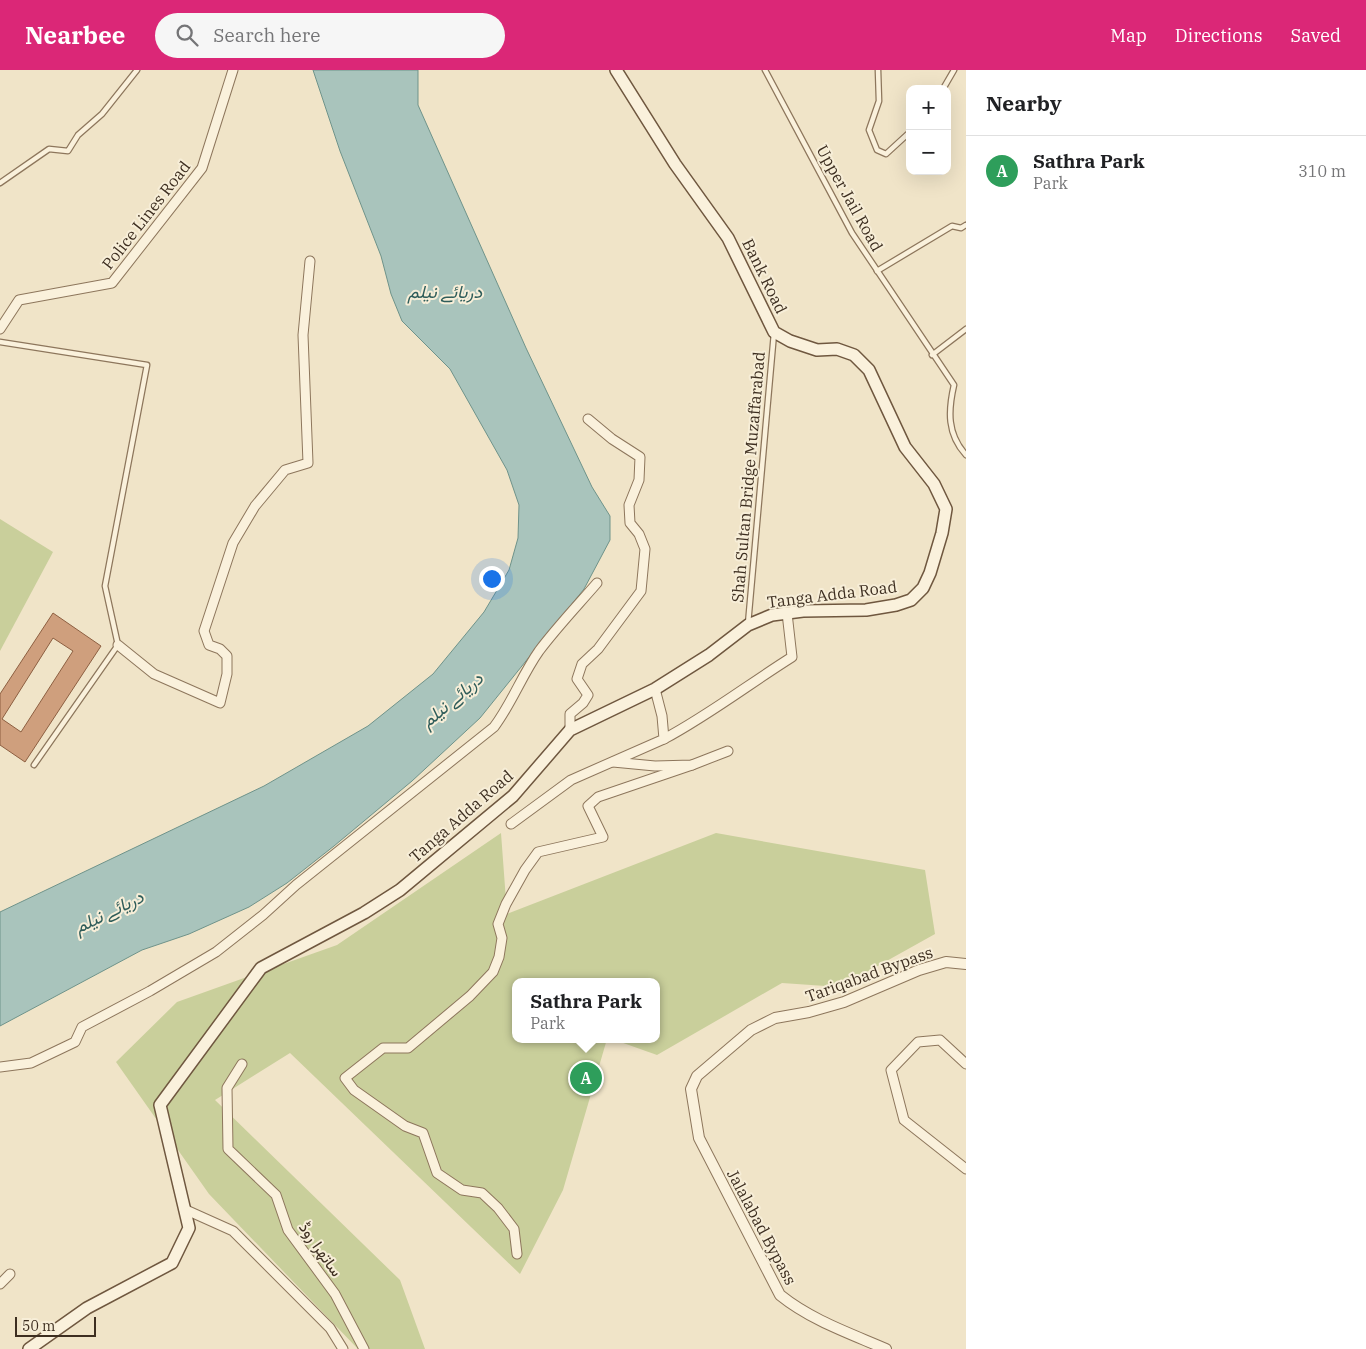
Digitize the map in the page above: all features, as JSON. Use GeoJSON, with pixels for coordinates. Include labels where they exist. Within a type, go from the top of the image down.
{"type":"FeatureCollection","features":[{"type":"Feature","properties":{"kind":"main road","name":"Bank Road"},"geometry":{"type":"LineString","coordinates":[[616,70],[675,164],[728,238],[774,332],[790,341],[817,350],[837,349],[854,355],[869,370],[905,447],[934,484],[946,509],[942,533],[930,573],[923,588]]}},
{"type":"Feature","properties":{"kind":"main road","name":"Tanga Adda Road"},"geometry":{"type":"LineString","coordinates":[[29,1349],[87,1308],[172,1263],[189,1228],[160,1106],[261,968],[364,913],[400,890],[513,796],[570,730],[655,689],[709,656],[748,625],[772,615],[866,610],[896,605],[911,600],[923,588]]}},
{"type":"Feature","properties":{"kind":"street","name":"Police Lines Road"},"geometry":{"type":"LineString","coordinates":[[0,329],[19,300],[112,283],[202,168],[233,70]]}},
{"type":"Feature","properties":{"kind":"street"},"geometry":{"type":"LineString","coordinates":[[118,645],[154,674],[220,703],[227,674],[227,656],[220,648],[209,645],[204,631],[233,543],[255,506],[284,470],[308,462],[303,335],[310,261]]}},
{"type":"Feature","properties":{"kind":"street"},"geometry":{"type":"LineString","coordinates":[[570,730],[570,714],[588,696],[577,679],[582,664],[598,649],[641,591],[645,549],[639,534],[630,523],[629,505],[639,480],[640,457],[612,439],[588,419]]}},
{"type":"Feature","properties":{"kind":"street"},"geometry":{"type":"LineString","coordinates":[[0,1067],[31,1063],[75,1042],[82,1027],[150,991],[216,952],[263,915],[296,885],[494,726],[506,712],[521,679],[539,651],[597,583]]}},
{"type":"Feature","properties":{"kind":"street"},"geometry":{"type":"LineString","coordinates":[[511,824],[571,780],[664,739],[703,718],[737,692],[792,657],[787,613]]}},
{"type":"Feature","properties":{"kind":"street"},"geometry":{"type":"LineString","coordinates":[[655,689],[662,716],[664,739]]}},
{"type":"Feature","properties":{"kind":"street"},"geometry":{"type":"LineString","coordinates":[[517,1254],[514,1229],[498,1208],[482,1193],[462,1190],[437,1173],[423,1133],[405,1126],[354,1090],[345,1078],[383,1048],[408,1048],[470,996],[493,972],[499,957],[502,938],[498,924],[524,870],[538,852],[603,837],[588,806],[598,797],[728,751]]}},
{"type":"Feature","properties":{"kind":"street"},"geometry":{"type":"LineString","coordinates":[[610,762],[654,766],[692,765]]}},
{"type":"Feature","properties":{"kind":"street","name":"Tariqabad Bypass"},"geometry":{"type":"LineString","coordinates":[[692,1089],[696,1076],[723,1052],[751,1030],[775,1018],[810,1012],[844,1002],[919,970],[946,962],[966,964]]}},
{"type":"Feature","properties":{"kind":"street"},"geometry":{"type":"LineString","coordinates":[[966,1064],[940,1040],[933,1040],[918,1042],[891,1070],[904,1120],[966,1169]]}},
{"type":"Feature","properties":{"kind":"street","name":"ساتھرا روڈ"},"geometry":{"type":"LineString","coordinates":[[242,1064],[227,1088],[228,1149],[276,1195],[288,1230],[335,1294],[364,1349]]}},
{"type":"Feature","properties":{"kind":"street","name":"Jalalabad Bypass"},"geometry":{"type":"LineString","coordinates":[[692,1089],[699,1138],[780,1295],[797,1309],[814,1318],[886,1349]]}},
{"type":"Feature","properties":{"kind":"street"},"geometry":{"type":"LineString","coordinates":[[184,1209],[234,1231],[330,1328],[343,1349]]}},
{"type":"Feature","properties":{"kind":"street"},"geometry":{"type":"LineString","coordinates":[[0,1284],[10,1274]]}},
{"type":"Feature","properties":{"kind":"lane"},"geometry":{"type":"LineString","coordinates":[[0,183],[49,149],[68,151],[78,134],[102,114],[138,70]]}},
{"type":"Feature","properties":{"kind":"lane","name":"Upper Jail Road"},"geometry":{"type":"LineString","coordinates":[[765,70],[852,233],[954,385],[948,421],[958,446],[966,454]]}},
{"type":"Feature","properties":{"kind":"lane"},"geometry":{"type":"LineString","coordinates":[[878,70],[879,101],[869,130],[877,150],[886,154],[906,136]]}},
{"type":"Feature","properties":{"kind":"lane"},"geometry":{"type":"LineString","coordinates":[[945,85],[954,70]]}},
{"type":"Feature","properties":{"kind":"lane"},"geometry":{"type":"LineString","coordinates":[[877,271],[952,226],[961,228],[966,225]]}},
{"type":"Feature","properties":{"kind":"lane"},"geometry":{"type":"LineString","coordinates":[[933,355],[966,329]]}},
{"type":"Feature","properties":{"kind":"lane","name":"Shah Sultan Bridge Muzaffarabad"},"geometry":{"type":"LineString","coordinates":[[748,625],[774,332]]}},
{"type":"Feature","properties":{"kind":"lane"},"geometry":{"type":"LineString","coordinates":[[0,342],[147,365],[105,586],[118,645],[34,765]]}},
{"type":"Feature","properties":{"kind":"green space"},"geometry":{"type":"Polygon","coordinates":[[[0,519],[53,552],[0,651],[0,519]]]}},
{"type":"Feature","properties":{"kind":"green space"},"geometry":{"type":"Polygon","coordinates":[[[501,833],[507,914],[716,833],[925,870],[935,934],[840,987],[782,983],[657,1055],[623,1043],[660,1043],[660,978],[512,978],[512,1043],[606,1043],[563,1190],[520,1274],[290,1053],[215,1100],[400,1280],[425,1349],[358,1349],[209,1194],[116,1062],[177,1002],[337,945],[501,833]]]}},
{"type":"Feature","properties":{"kind":"water","name":"دریائے نیلم"},"geometry":{"type":"Polygon","coordinates":[[[313,70],[418,70],[418,105],[526,348],[592,487],[610,516],[610,540],[584,589],[480,718],[412,781],[334,846],[287,883],[249,907],[189,934],[142,950],[0,1026],[0,912],[264,786],[368,726],[433,674],[484,612],[509,570],[518,538],[519,505],[507,470],[450,369],[402,321],[391,294],[381,256],[340,151],[313,70]]]}},
{"type":"Feature","properties":{"kind":"building"},"geometry":{"type":"Polygon","coordinates":[[[53,613],[101,646],[25,762],[0,745],[0,694],[53,613]],[[53,638],[2,719],[21,732],[73,651],[53,638]]]}},
{"type":"Feature","properties":{"kind":"place","name":"Sathra Park"},"geometry":{"type":"Point","coordinates":[586,1078]}}]}
